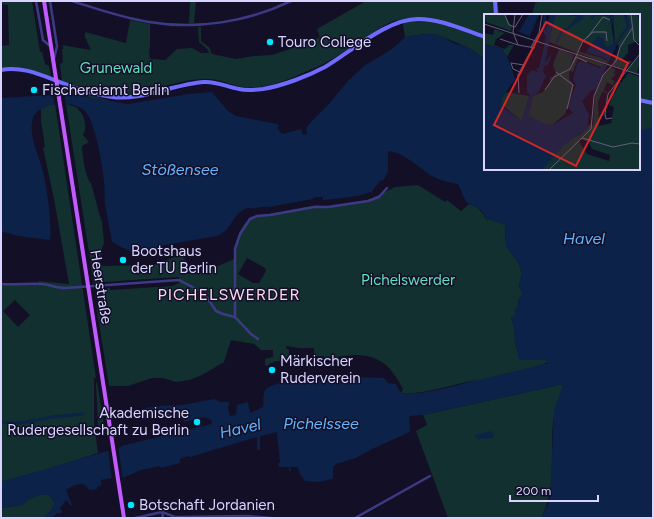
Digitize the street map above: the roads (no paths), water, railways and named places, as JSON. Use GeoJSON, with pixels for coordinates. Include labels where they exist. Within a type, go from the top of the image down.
{"type":"FeatureCollection","features":[{"type":"Feature","properties":{"kind":"main road","name":"Heerstraße"},"geometry":{"type":"LineString","coordinates":[[44,1],[124,518]]}},
{"type":"Feature","properties":{"kind":"street","name":"Heerstraße"},"geometry":{"type":"LineString","coordinates":[[36,1],[43,40],[52,47]]}},
{"type":"Feature","properties":{"kind":"street","name":"Heerstraße"},"geometry":{"type":"LineString","coordinates":[[50,1],[57,46],[54,59]]}},
{"type":"Feature","properties":{"kind":"street"},"geometry":{"type":"LineString","coordinates":[[72,1],[147,22],[192,25],[238,20],[265,12],[291,1]]}},
{"type":"Feature","properties":{"kind":"street"},"geometry":{"type":"LineString","coordinates":[[495,1],[496,14]]}},
{"type":"Feature","properties":{"kind":"street"},"geometry":{"type":"LineString","coordinates":[[1,70],[12,69],[26,71],[92,93],[122,98],[204,82],[213,82],[238,89],[255,90],[278,86],[317,71],[386,28],[407,20],[422,19],[437,21],[484,37]]}},
{"type":"Feature","properties":{"kind":"street"},"geometry":{"type":"LineString","coordinates":[[640,100],[653,103]]}},
{"type":"Feature","properties":{"kind":"street"},"geometry":{"type":"LineString","coordinates":[[234,317],[235,249],[243,228],[250,219],[257,216],[314,207],[328,208],[368,201],[379,197],[387,188]]}},
{"type":"Feature","properties":{"kind":"street"},"geometry":{"type":"LineString","coordinates":[[1,284],[48,285],[58,288],[179,280],[200,291],[208,299],[216,311],[234,317],[258,339]]}},
{"type":"Feature","properties":{"kind":"street"},"geometry":{"type":"LineString","coordinates":[[355,518],[430,476]]}},
{"type":"Feature","properties":{"kind":"street"},"geometry":{"type":"LineString","coordinates":[[162,512],[163,518]]}},
{"type":"Feature","properties":{"kind":"street"},"geometry":{"type":"LineString","coordinates":[[135,518],[162,512],[175,517],[248,516],[271,518]]}},
{"type":"Feature","properties":{"kind":"water"},"geometry":{"type":"Polygon","coordinates":[[[425,34],[438,35],[453,43],[467,47],[484,58],[484,170],[640,170],[640,130],[653,128],[653,518],[541,518],[550,497],[554,411],[563,384],[423,415],[409,416],[410,432],[356,458],[336,464],[333,467],[332,479],[319,482],[305,481],[300,474],[298,467],[290,467],[291,471],[289,471],[289,467],[279,467],[278,463],[280,463],[277,432],[260,436],[260,450],[257,450],[257,437],[190,457],[188,456],[180,459],[180,463],[161,468],[160,466],[141,470],[123,478],[101,480],[102,485],[97,487],[97,489],[89,490],[84,485],[75,485],[66,490],[72,505],[71,506],[66,500],[60,508],[62,512],[59,514],[57,513],[52,518],[43,518],[52,510],[52,505],[56,504],[49,495],[39,495],[29,499],[22,505],[1,508],[1,482],[121,446],[211,424],[212,421],[202,418],[184,422],[183,419],[172,416],[148,414],[148,419],[142,420],[142,416],[137,416],[136,412],[141,412],[141,409],[156,406],[182,405],[214,399],[221,402],[229,402],[228,409],[230,416],[236,415],[237,405],[248,402],[250,413],[263,407],[266,389],[283,382],[335,379],[355,380],[360,377],[384,378],[388,383],[396,384],[401,393],[419,393],[446,388],[548,363],[546,360],[521,360],[519,358],[515,341],[514,326],[511,318],[515,315],[515,310],[519,305],[519,298],[523,294],[519,286],[522,273],[518,262],[506,246],[505,225],[492,220],[487,220],[481,210],[466,202],[458,184],[433,177],[408,159],[393,152],[388,151],[388,172],[383,181],[381,180],[372,193],[325,200],[323,200],[323,197],[314,197],[313,199],[269,207],[244,209],[236,216],[226,230],[217,236],[159,246],[159,249],[136,254],[112,242],[105,204],[100,155],[92,123],[88,115],[84,110],[72,105],[64,104],[46,106],[34,115],[32,131],[47,194],[50,214],[50,240],[18,236],[1,231],[1,98],[70,94],[128,104],[189,94],[212,92],[228,111],[236,116],[277,124],[279,126],[277,128],[282,134],[301,129],[303,135],[307,134],[306,128],[348,81],[364,66],[392,49],[405,37],[425,34]]]}},
{"type":"Feature","properties":{"kind":"water"},"geometry":{"type":"Polygon","coordinates":[[[491,431],[494,435],[493,438],[479,439],[474,436],[478,434],[491,431]]]}},
{"type":"Feature","properties":{"kind":"waterway"},"geometry":{"type":"LineString","coordinates":[[1,422],[21,423],[52,417],[83,414]]}},
{"type":"Feature","properties":{"kind":"place","name":"Touro College"},"geometry":{"type":"Point","coordinates":[270,42]}},
{"type":"Feature","properties":{"kind":"place","name":"Fischereiamt Berlin"},"geometry":{"type":"Point","coordinates":[34,90]}},
{"type":"Feature","properties":{"kind":"place","name":"Bootshaus der TU Berlin"},"geometry":{"type":"Point","coordinates":[123,260]}},
{"type":"Feature","properties":{"kind":"place","name":"Märkischer Ruderverein"},"geometry":{"type":"Point","coordinates":[272,370]}},
{"type":"Feature","properties":{"kind":"place","name":"Akademische Rudergesellschaft zu Berlin"},"geometry":{"type":"Point","coordinates":[197,422]}},
{"type":"Feature","properties":{"kind":"place","name":"Botschaft Jordanien"},"geometry":{"type":"Point","coordinates":[131,505]}},
{"type":"Feature","properties":{"kind":"district","name":"PICHELSWERDER"},"geometry":{"type":"Point","coordinates":[229,294]}},
{"type":"Feature","properties":{"kind":"park label","name":"Grunewald"},"geometry":{"type":"Point","coordinates":[116,68]}},
{"type":"Feature","properties":{"kind":"park label","name":"Pichelswerder"},"geometry":{"type":"Point","coordinates":[408,280]}},
{"type":"Feature","properties":{"kind":"water label","name":"Stößensee"},"geometry":{"type":"Point","coordinates":[180,169]}},
{"type":"Feature","properties":{"kind":"water label","name":"Havel"},"geometry":{"type":"Point","coordinates":[584,238]}},
{"type":"Feature","properties":{"kind":"water label","name":"Pichelssee"},"geometry":{"type":"Point","coordinates":[321,423]}},
{"type":"Feature","properties":{"kind":"water label","name":"Havel"},"geometry":{"type":"Point","coordinates":[240,428]}}]}
